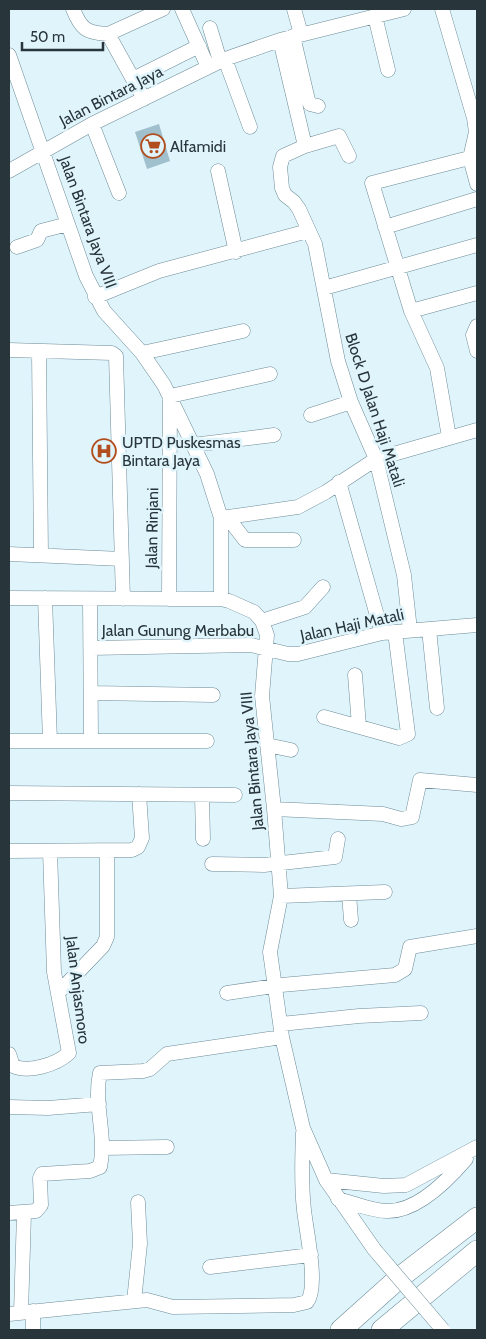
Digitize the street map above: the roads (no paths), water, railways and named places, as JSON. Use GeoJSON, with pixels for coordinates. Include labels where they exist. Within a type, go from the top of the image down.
{"type":"FeatureCollection","features":[{"type":"Feature","properties":{"kind":"highway"},"geometry":{"type":"LineString","coordinates":[[341,1330],[400,1278],[477,1218]]}},
{"type":"Feature","properties":{"kind":"highway"},"geometry":{"type":"LineString","coordinates":[[382,1330],[477,1251]]}},
{"type":"Feature","properties":{"kind":"street"},"geometry":{"type":"LineString","coordinates":[[73,9],[84,28],[90,32],[108,34],[163,9]]}},
{"type":"Feature","properties":{"kind":"street"},"geometry":{"type":"LineString","coordinates":[[182,9],[199,46],[218,62]]}},
{"type":"Feature","properties":{"kind":"street"},"geometry":{"type":"LineString","coordinates":[[294,9],[291,36],[305,146],[339,136],[349,156]]}},
{"type":"Feature","properties":{"kind":"street","name":"Jalan Bintara Jaya"},"geometry":{"type":"LineString","coordinates":[[9,171],[43,150],[92,124],[218,62],[291,36],[404,9]]}},
{"type":"Feature","properties":{"kind":"street"},"geometry":{"type":"LineString","coordinates":[[442,9],[474,118],[476,132],[474,157],[477,184]]}},
{"type":"Feature","properties":{"kind":"street"},"geometry":{"type":"LineString","coordinates":[[375,16],[388,70]]}},
{"type":"Feature","properties":{"kind":"street"},"geometry":{"type":"LineString","coordinates":[[210,28],[218,62],[250,127]]}},
{"type":"Feature","properties":{"kind":"street"},"geometry":{"type":"LineString","coordinates":[[108,34],[144,99]]}},
{"type":"Feature","properties":{"kind":"street"},"geometry":{"type":"LineString","coordinates":[[291,36],[308,100],[310,104],[318,106]]}},
{"type":"Feature","properties":{"kind":"street"},"geometry":{"type":"LineString","coordinates":[[133,79],[199,46]]}},
{"type":"Feature","properties":{"kind":"street","name":"Jalan Bintara Jaya VIII"},"geometry":{"type":"LineString","coordinates":[[9,55],[95,297],[104,311],[142,354],[170,396],[225,518],[221,599]]}},
{"type":"Feature","properties":{"kind":"street"},"geometry":{"type":"LineString","coordinates":[[92,124],[119,193]]}},
{"type":"Feature","properties":{"kind":"street","name":"Block D Jalan Haji Matali"},"geometry":{"type":"LineString","coordinates":[[305,146],[283,156],[281,182],[285,195],[299,209],[315,244],[334,342],[351,402],[376,459],[404,575],[410,630]]}},
{"type":"Feature","properties":{"kind":"street"},"geometry":{"type":"LineString","coordinates":[[449,437],[437,368],[411,311],[372,183],[474,157]]}},
{"type":"Feature","properties":{"kind":"street"},"geometry":{"type":"LineString","coordinates":[[218,172],[236,252]]}},
{"type":"Feature","properties":{"kind":"street"},"geometry":{"type":"LineString","coordinates":[[385,227],[477,199]]}},
{"type":"Feature","properties":{"kind":"street"},"geometry":{"type":"LineString","coordinates":[[17,247],[37,240],[41,231],[68,224]]}},
{"type":"Feature","properties":{"kind":"street"},"geometry":{"type":"LineString","coordinates":[[95,297],[160,272],[308,231]]}},
{"type":"Feature","properties":{"kind":"street"},"geometry":{"type":"LineString","coordinates":[[324,288],[398,269],[477,245]]}},
{"type":"Feature","properties":{"kind":"street"},"geometry":{"type":"LineString","coordinates":[[411,311],[477,293]]}},
{"type":"Feature","properties":{"kind":"street"},"geometry":{"type":"LineString","coordinates":[[477,326],[473,335],[477,351]]}},
{"type":"Feature","properties":{"kind":"street"},"geometry":{"type":"LineString","coordinates":[[142,354],[243,331]]}},
{"type":"Feature","properties":{"kind":"street"},"geometry":{"type":"LineString","coordinates":[[114,354],[128,338]]}},
{"type":"Feature","properties":{"kind":"street"},"geometry":{"type":"LineString","coordinates":[[9,350],[114,354]]}},
{"type":"Feature","properties":{"kind":"street"},"geometry":{"type":"LineString","coordinates":[[39,352],[41,555]]}},
{"type":"Feature","properties":{"kind":"street"},"geometry":{"type":"LineString","coordinates":[[114,354],[116,358],[123,599]]}},
{"type":"Feature","properties":{"kind":"street"},"geometry":{"type":"LineString","coordinates":[[170,396],[270,374]]}},
{"type":"Feature","properties":{"kind":"street","name":"Jalan Rinjani"},"geometry":{"type":"LineString","coordinates":[[169,599],[170,396]]}},
{"type":"Feature","properties":{"kind":"street"},"geometry":{"type":"LineString","coordinates":[[311,415],[351,402]]}},
{"type":"Feature","properties":{"kind":"street"},"geometry":{"type":"LineString","coordinates":[[225,518],[298,507],[326,492],[376,459],[472,431],[477,442]]}},
{"type":"Feature","properties":{"kind":"street"},"geometry":{"type":"LineString","coordinates":[[193,444],[274,435]]}},
{"type":"Feature","properties":{"kind":"street"},"geometry":{"type":"LineString","coordinates":[[324,717],[398,738],[405,736],[409,731],[389,633],[339,482]]}},
{"type":"Feature","properties":{"kind":"street"},"geometry":{"type":"LineString","coordinates":[[225,518],[245,540],[294,540]]}},
{"type":"Feature","properties":{"kind":"street"},"geometry":{"type":"LineString","coordinates":[[9,554],[122,559]]}},
{"type":"Feature","properties":{"kind":"street"},"geometry":{"type":"LineString","coordinates":[[9,598],[221,599],[250,608],[262,621],[305,607],[323,587]]}},
{"type":"Feature","properties":{"kind":"street"},"geometry":{"type":"LineString","coordinates":[[45,598],[50,741]]}},
{"type":"Feature","properties":{"kind":"street"},"geometry":{"type":"LineString","coordinates":[[90,598],[91,741]]}},
{"type":"Feature","properties":{"kind":"street","name":"Jalan Bintara Jaya VIII"},"geometry":{"type":"LineString","coordinates":[[262,621],[267,635],[262,696],[281,896],[270,952],[282,1031],[303,1128],[326,1180],[338,1199],[374,1249],[442,1330]]}},
{"type":"Feature","properties":{"kind":"street","name":"Jalan Haji Matali"},"geometry":{"type":"LineString","coordinates":[[265,648],[288,654],[298,654],[389,633],[477,625]]}},
{"type":"Feature","properties":{"kind":"street"},"geometry":{"type":"LineString","coordinates":[[429,629],[437,708]]}},
{"type":"Feature","properties":{"kind":"street","name":"Jalan Gunung Merbabu"},"geometry":{"type":"LineString","coordinates":[[90,648],[250,645],[265,648]]}},
{"type":"Feature","properties":{"kind":"street"},"geometry":{"type":"LineString","coordinates":[[355,675],[359,726]]}},
{"type":"Feature","properties":{"kind":"street"},"geometry":{"type":"LineString","coordinates":[[91,692],[213,695]]}},
{"type":"Feature","properties":{"kind":"street"},"geometry":{"type":"LineString","coordinates":[[9,741],[207,741]]}},
{"type":"Feature","properties":{"kind":"street"},"geometry":{"type":"LineString","coordinates":[[268,746],[291,750]]}},
{"type":"Feature","properties":{"kind":"street"},"geometry":{"type":"LineString","coordinates":[[274,809],[383,814],[408,818],[412,817],[414,811],[420,780],[477,785]]}},
{"type":"Feature","properties":{"kind":"street"},"geometry":{"type":"LineString","coordinates":[[9,793],[235,795]]}},
{"type":"Feature","properties":{"kind":"street"},"geometry":{"type":"LineString","coordinates":[[9,851],[132,850],[138,847],[142,838],[139,794]]}},
{"type":"Feature","properties":{"kind":"street"},"geometry":{"type":"LineString","coordinates":[[202,796],[203,839]]}},
{"type":"Feature","properties":{"kind":"street"},"geometry":{"type":"LineString","coordinates":[[212,864],[278,864],[335,857],[338,839]]}},
{"type":"Feature","properties":{"kind":"street"},"geometry":{"type":"LineString","coordinates":[[58,993],[103,946],[107,937],[108,851]]}},
{"type":"Feature","properties":{"kind":"street","name":"Jalan Anjasmoro"},"geometry":{"type":"LineString","coordinates":[[9,1054],[12,1066],[22,1070],[62,1060],[69,1053],[54,972],[50,852]]}},
{"type":"Feature","properties":{"kind":"street"},"geometry":{"type":"LineString","coordinates":[[281,896],[385,892]]}},
{"type":"Feature","properties":{"kind":"street"},"geometry":{"type":"LineString","coordinates":[[349,894],[351,920]]}},
{"type":"Feature","properties":{"kind":"street"},"geometry":{"type":"LineString","coordinates":[[227,993],[276,986],[395,975],[405,969],[410,947],[477,936]]}},
{"type":"Feature","properties":{"kind":"street"},"geometry":{"type":"LineString","coordinates":[[9,1213],[36,1211],[41,1205],[40,1178],[42,1174],[98,1170],[102,1161],[99,1104],[100,1073],[143,1071],[150,1069],[167,1054],[359,1016],[420,1013]]}},
{"type":"Feature","properties":{"kind":"street"},"geometry":{"type":"LineString","coordinates":[[9,1107],[48,1108],[99,1104]]}},
{"type":"Feature","properties":{"kind":"street"},"geometry":{"type":"LineString","coordinates":[[21,1313],[152,1300],[173,1307],[304,1304],[310,1298],[311,1293],[310,1255],[304,1210],[303,1128]]}},
{"type":"Feature","properties":{"kind":"street"},"geometry":{"type":"LineString","coordinates":[[102,1148],[167,1147]]}},
{"type":"Feature","properties":{"kind":"street"},"geometry":{"type":"LineString","coordinates":[[338,1199],[376,1210],[395,1211],[415,1204],[437,1178],[475,1149]]}},
{"type":"Feature","properties":{"kind":"street"},"geometry":{"type":"LineString","coordinates":[[326,1180],[396,1186],[437,1178]]}},
{"type":"Feature","properties":{"kind":"street"},"geometry":{"type":"LineString","coordinates":[[134,1301],[140,1244],[138,1202]]}},
{"type":"Feature","properties":{"kind":"street"},"geometry":{"type":"LineString","coordinates":[[24,1213],[21,1313],[33,1330]]}},
{"type":"Feature","properties":{"kind":"street"},"geometry":{"type":"LineString","coordinates":[[210,1267],[310,1255]]}},
{"type":"Feature","properties":{"kind":"place","name":"Alfamidi"},"geometry":{"type":"Point","coordinates":[153,146]}},
{"type":"Feature","properties":{"kind":"place","name":"UPTD Puskesmas Bintara Jaya"},"geometry":{"type":"Point","coordinates":[104,451]}}]}
